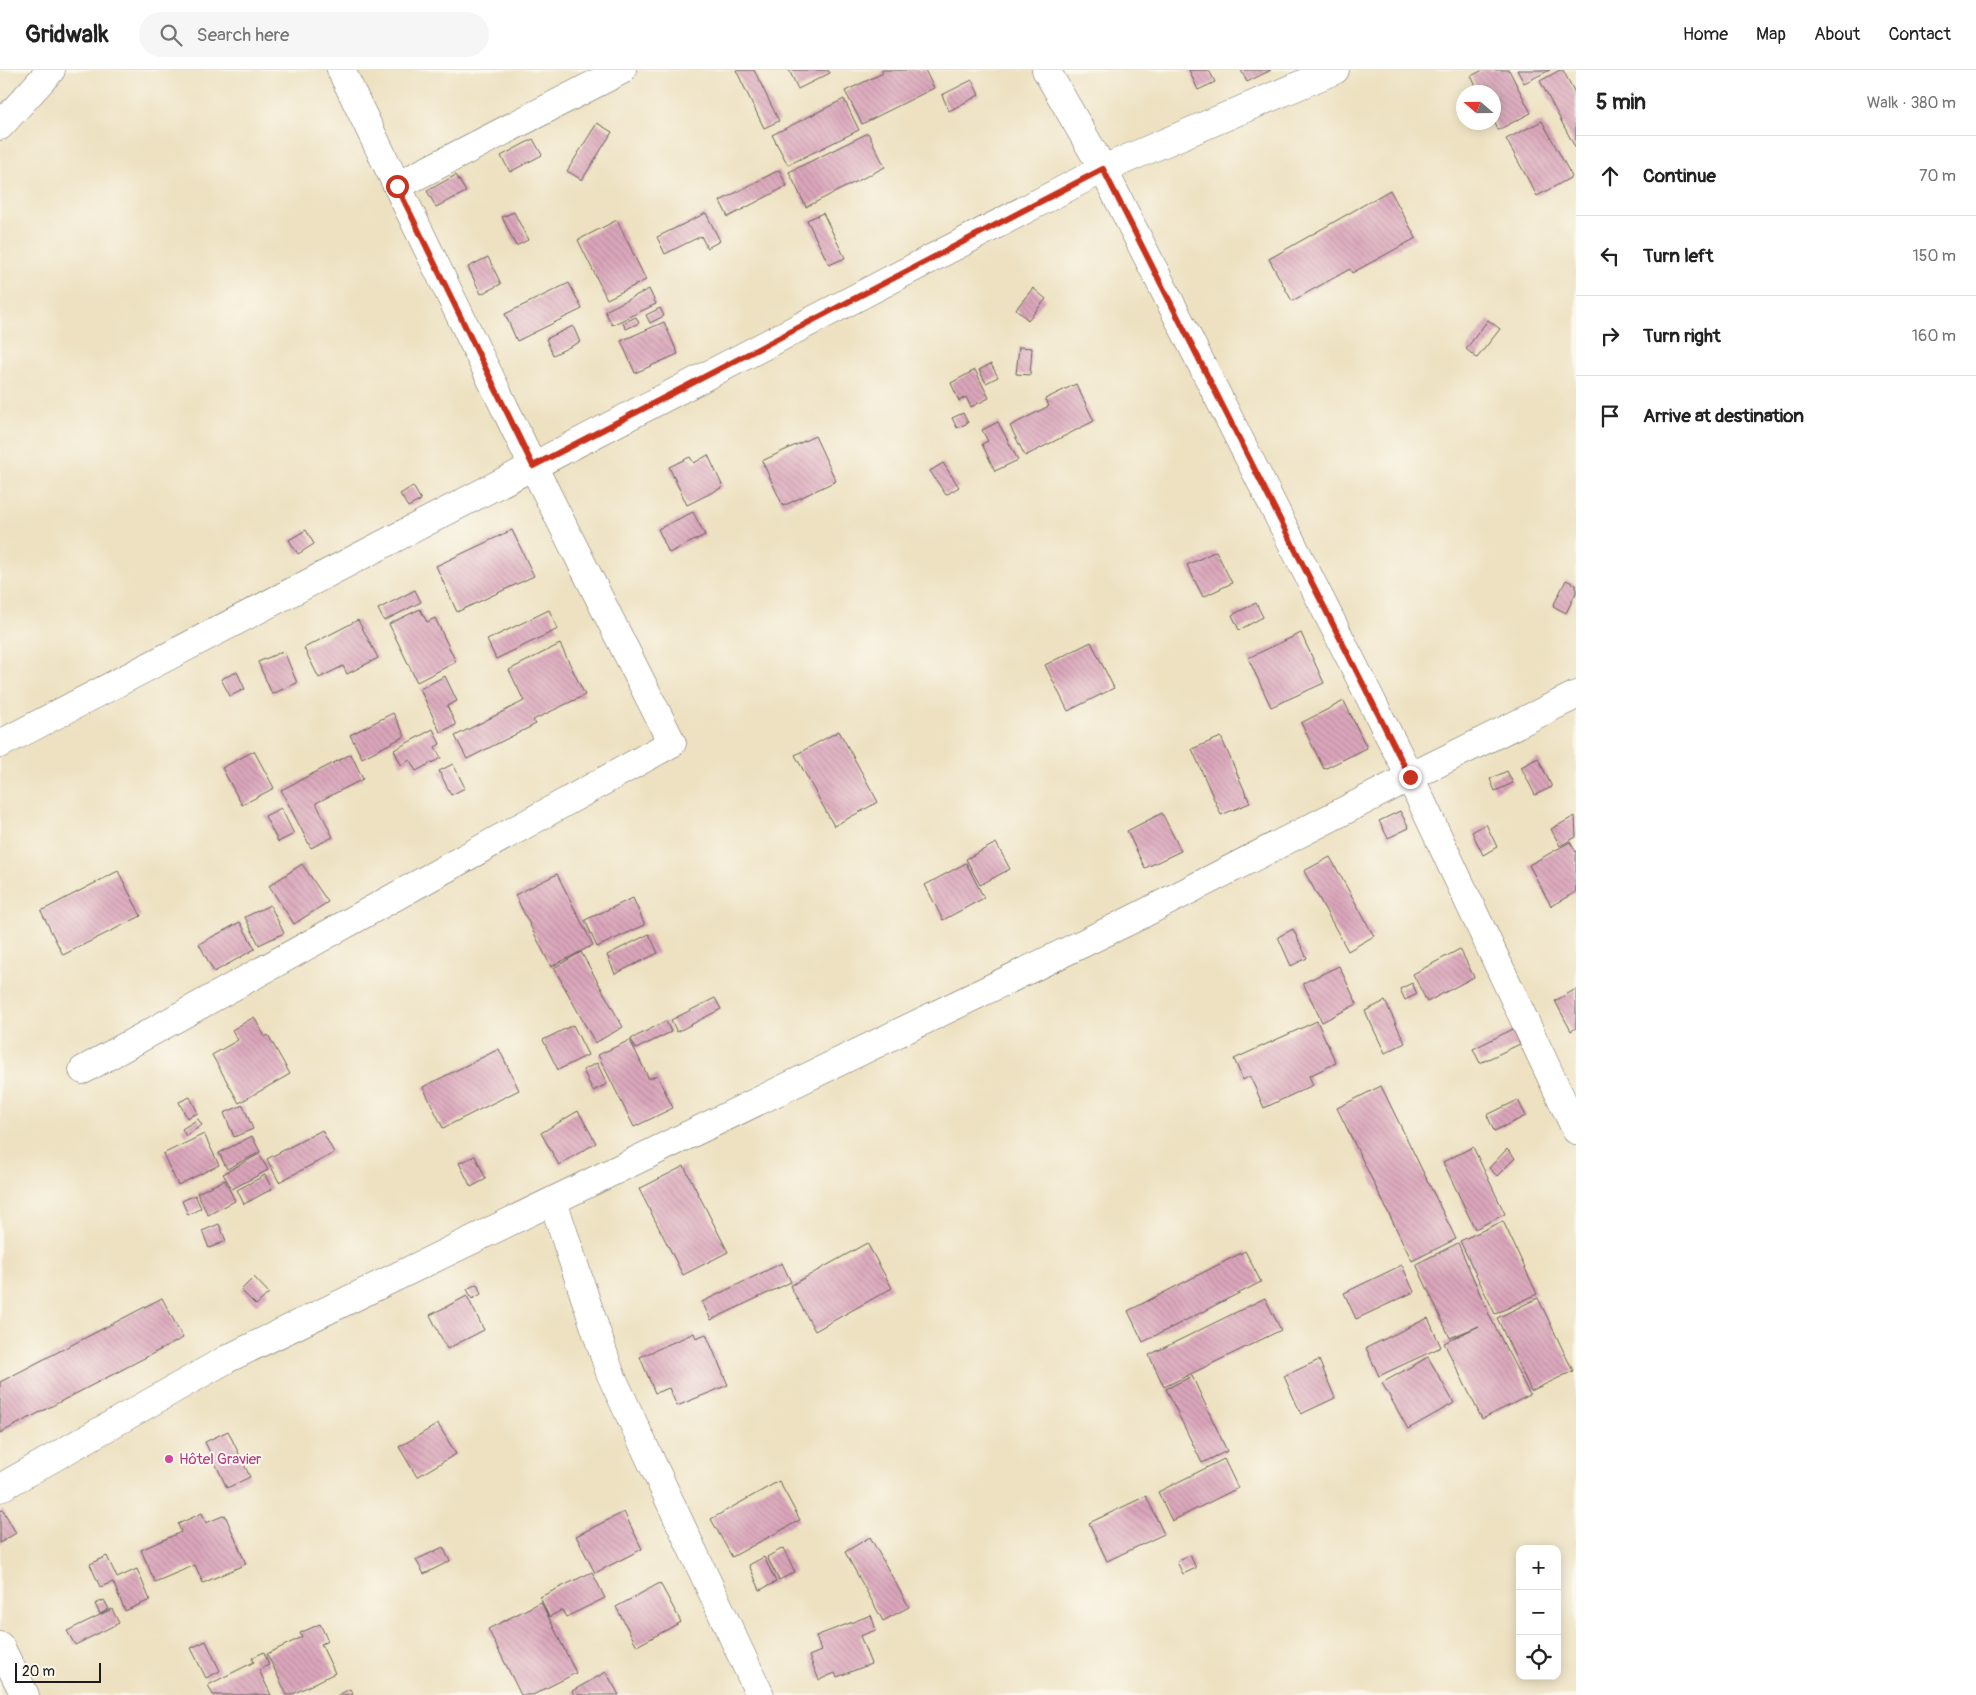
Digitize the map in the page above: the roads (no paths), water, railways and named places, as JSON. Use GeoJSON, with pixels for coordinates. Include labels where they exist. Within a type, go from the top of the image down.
{"type":"FeatureCollection","features":[{"type":"Feature","properties":{"kind":"street"},"geometry":{"type":"LineString","coordinates":[[0,126],[51,70]]}},
{"type":"Feature","properties":{"kind":"street"},"geometry":{"type":"LineString","coordinates":[[83,1070],[672,743],[533,466],[341,70]]}},
{"type":"Feature","properties":{"kind":"street"},"geometry":{"type":"LineString","coordinates":[[397,186],[622,70]]}},
{"type":"Feature","properties":{"kind":"street"},"geometry":{"type":"LineString","coordinates":[[1046,70],[1103,169],[1410,777],[1576,1130]]}},
{"type":"Feature","properties":{"kind":"street"},"geometry":{"type":"LineString","coordinates":[[0,744],[1103,169],[1335,70]]}},
{"type":"Feature","properties":{"kind":"street"},"geometry":{"type":"LineString","coordinates":[[0,1488],[227,1359],[1132,920],[1410,777],[1576,695]]}},
{"type":"Feature","properties":{"kind":"street"},"geometry":{"type":"LineString","coordinates":[[553,1201],[610,1373],[760,1695]]}},
{"type":"Feature","properties":{"kind":"street"},"geometry":{"type":"LineString","coordinates":[[0,1646],[25,1695]]}},
{"type":"Feature","properties":{"kind":"place","name":"Hôtel Gravier"},"geometry":{"type":"Point","coordinates":[169,1459]}}]}
